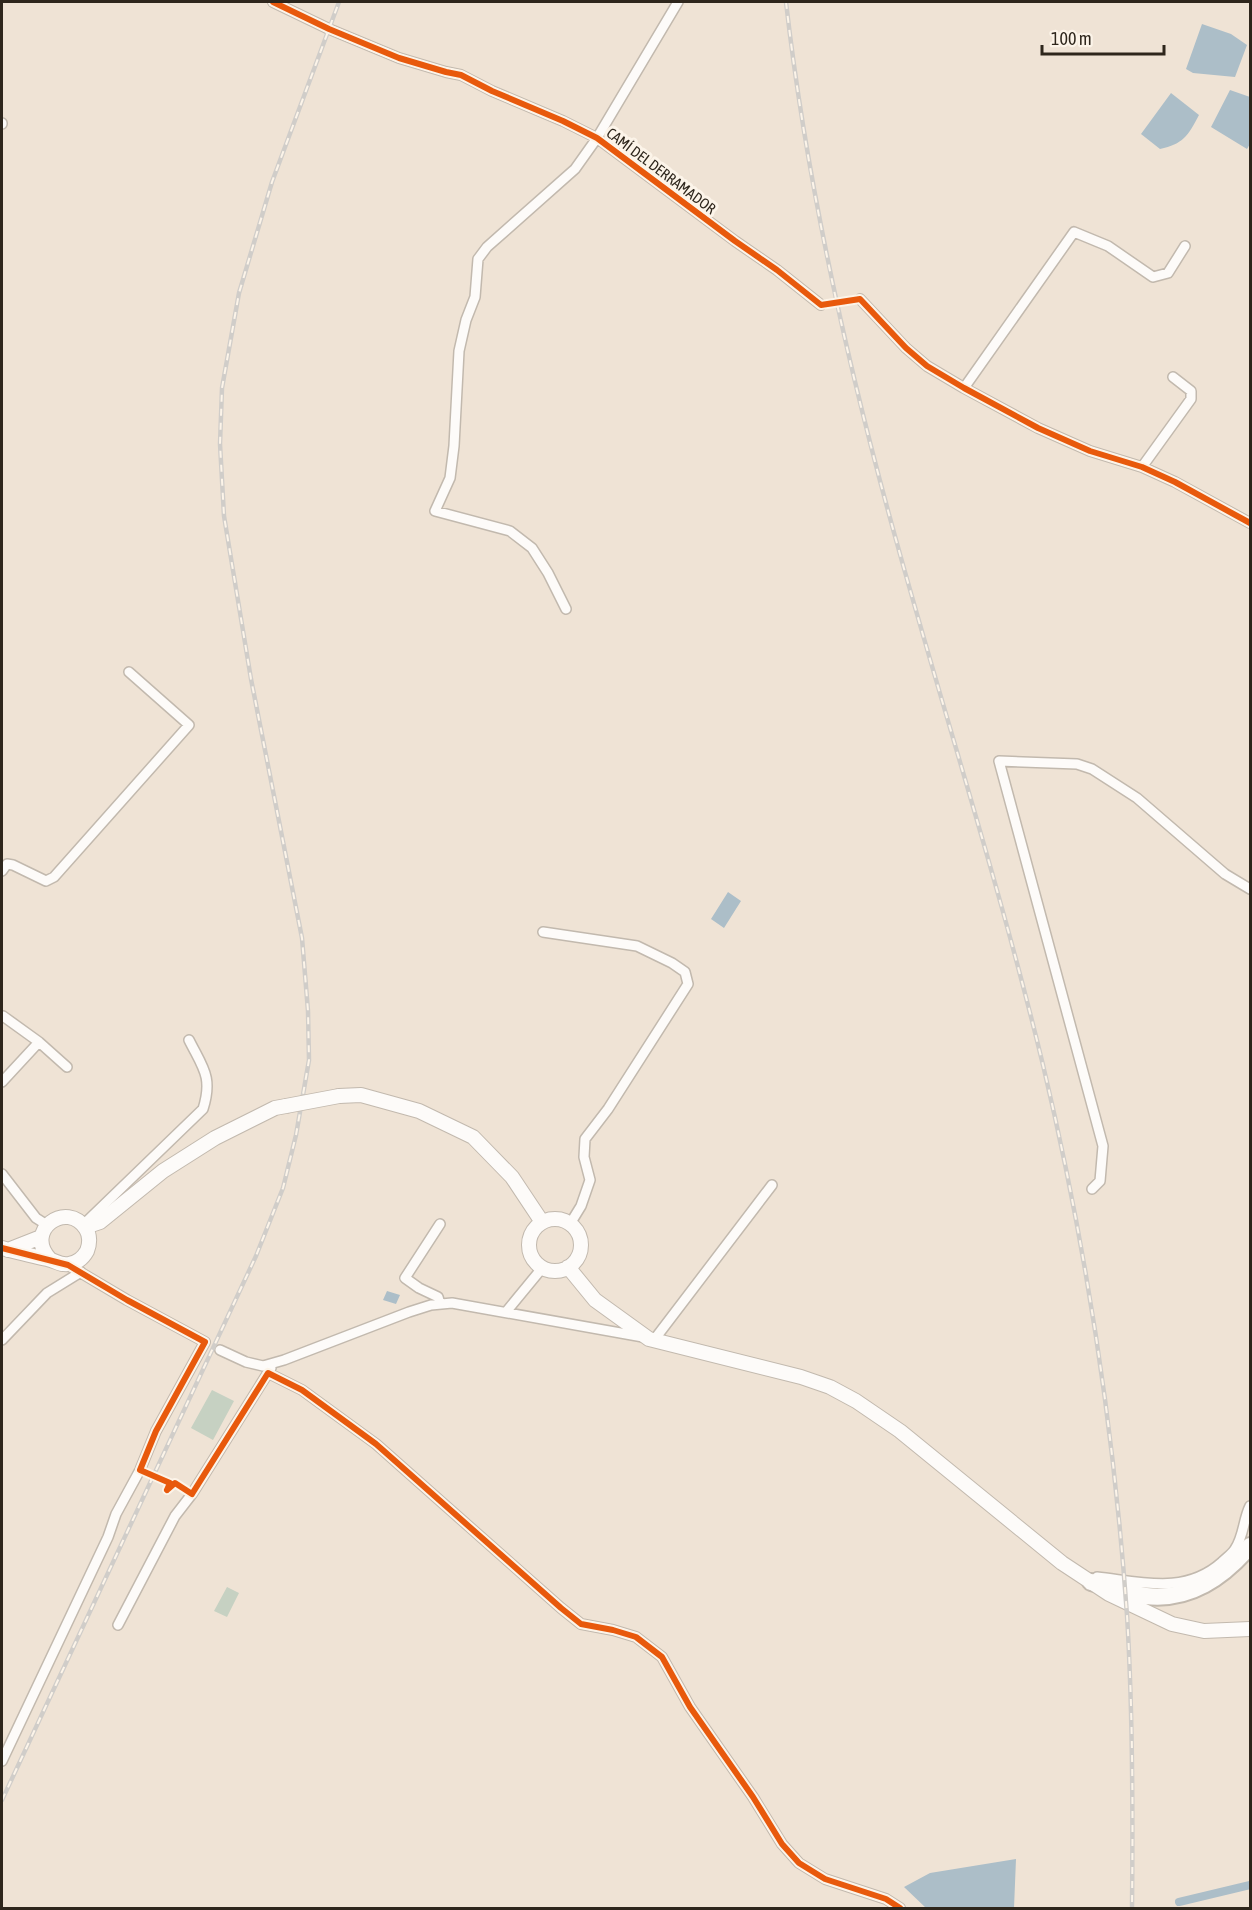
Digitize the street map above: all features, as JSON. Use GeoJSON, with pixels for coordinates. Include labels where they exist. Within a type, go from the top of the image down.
{"type":"FeatureCollection","features":[{"type":"Feature","properties":{"kind":"highway"},"geometry":{"type":"LineString","coordinates":[[1086,1579],[1145,1596],[1167,1596],[1187,1592],[1215,1579],[1233,1565],[1251,1546]]}},
{"type":"Feature","properties":{"kind":"street","name":"CAMÍ DEL DERRAMADOR"},"geometry":{"type":"LineString","coordinates":[[273,2],[329,29],[399,58],[461,75],[492,92],[563,121],[597,138],[777,270],[820,305]]}},
{"type":"Feature","properties":{"kind":"street"},"geometry":{"type":"LineString","coordinates":[[566,609],[548,573],[532,548],[510,531],[435,511],[450,478],[459,351],[466,320],[475,297],[478,259],[487,247],[575,169],[597,138],[678,2]]}},
{"type":"Feature","properties":{"kind":"street"},"geometry":{"type":"LineString","coordinates":[[964,388],[1074,232],[1108,246],[1153,277],[1167,273],[1185,246]]}},
{"type":"Feature","properties":{"kind":"street"},"geometry":{"type":"LineString","coordinates":[[860,299],[906,348],[927,366],[964,388],[1038,428],[1090,451],[1142,467],[1175,482],[1251,523]]}},
{"type":"Feature","properties":{"kind":"street"},"geometry":{"type":"LineString","coordinates":[[1142,467],[1191,399],[1191,391],[1173,377]]}},
{"type":"Feature","properties":{"kind":"street"},"geometry":{"type":"LineString","coordinates":[[2,871],[7,864],[46,881],[54,877],[189,725],[129,672]]}},
{"type":"Feature","properties":{"kind":"street"},"geometry":{"type":"LineString","coordinates":[[1092,1189],[1100,1181],[1103,1146],[999,761],[1077,764],[1092,769],[1137,798],[1225,874],[1251,889]]}},
{"type":"Feature","properties":{"kind":"street"},"geometry":{"type":"LineString","coordinates":[[543,932],[637,946],[685,972],[688,984],[608,1108],[585,1138],[584,1157],[590,1180],[570,1224]]}},
{"type":"Feature","properties":{"kind":"street"},"geometry":{"type":"LineString","coordinates":[[3,1016],[67,1066]]}},
{"type":"Feature","properties":{"kind":"street"},"geometry":{"type":"LineString","coordinates":[[84,1226],[203,1108],[208,1093],[208,1078],[189,1040]]}},
{"type":"Feature","properties":{"kind":"street"},"geometry":{"type":"LineString","coordinates":[[2,1082],[39,1042]]}},
{"type":"Feature","properties":{"kind":"street"},"geometry":{"type":"LineString","coordinates":[[84,1226],[95,1225],[106,1218],[163,1171],[215,1138],[275,1108],[339,1096],[361,1095],[419,1111],[473,1137],[512,1177],[542,1222]]}},
{"type":"Feature","properties":{"kind":"street"},"geometry":{"type":"LineString","coordinates":[[2,1174],[44,1231],[43,1249],[50,1259],[55,1263],[68,1264],[81,1259],[102,1230],[166,1176],[176,1163]]}},
{"type":"Feature","properties":{"kind":"street"},"geometry":{"type":"LineString","coordinates":[[651,1339],[772,1185]]}},
{"type":"Feature","properties":{"kind":"street"},"geometry":{"type":"LineString","coordinates":[[5,1249],[44,1231],[59,1217],[66,1216],[84,1226],[88,1233],[88,1247]]}},
{"type":"Feature","properties":{"kind":"street"},"geometry":{"type":"LineString","coordinates":[[550,1219],[560,1219],[570,1224],[579,1236],[581,1244],[575,1261],[560,1270],[543,1267],[532,1256],[530,1241],[532,1234],[542,1222],[550,1219]]}},
{"type":"Feature","properties":{"kind":"street"},"geometry":{"type":"LineString","coordinates":[[440,1224],[405,1278],[418,1288],[438,1297],[440,1304]]}},
{"type":"Feature","properties":{"kind":"street"},"geometry":{"type":"LineString","coordinates":[[5,1249],[50,1259]]}},
{"type":"Feature","properties":{"kind":"street"},"geometry":{"type":"LineString","coordinates":[[2,1761],[108,1537],[116,1514],[140,1470],[169,1405],[205,1342],[68,1264]]}},
{"type":"Feature","properties":{"kind":"street"},"geometry":{"type":"LineString","coordinates":[[506,1312],[543,1267]]}},
{"type":"Feature","properties":{"kind":"street"},"geometry":{"type":"LineString","coordinates":[[568,1267],[595,1300],[651,1339]]}},
{"type":"Feature","properties":{"kind":"street"},"geometry":{"type":"LineString","coordinates":[[2,1340],[47,1293],[81,1272]]}},
{"type":"Feature","properties":{"kind":"street"},"geometry":{"type":"LineString","coordinates":[[220,1350],[246,1362],[263,1366],[408,1312],[431,1305],[452,1303],[651,1339],[801,1377],[830,1387],[856,1401],[900,1431],[1062,1563],[1109,1594],[1172,1624],[1204,1631],[1251,1629]]}},
{"type":"Feature","properties":{"kind":"street"},"geometry":{"type":"LineString","coordinates":[[118,1625],[175,1516],[192,1494],[274,1363]]}},
{"type":"Feature","properties":{"kind":"street"},"geometry":{"type":"LineString","coordinates":[[268,1373],[302,1390],[376,1444],[556,1604],[581,1623],[636,1637],[662,1657],[690,1707],[790,1854],[816,1875],[886,1899],[900,1908]]}},
{"type":"Feature","properties":{"kind":"street"},"geometry":{"type":"LineString","coordinates":[[1086,1579],[1175,1584],[1202,1577],[1234,1551],[1251,1506]]}},
{"type":"Feature","properties":{"kind":"green space"},"geometry":{"type":"Polygon","coordinates":[[[212,1390],[234,1401],[213,1440],[191,1428],[212,1390]]]}},
{"type":"Feature","properties":{"kind":"green space"},"geometry":{"type":"Polygon","coordinates":[[[227,1587],[239,1593],[227,1617],[214,1611],[227,1587]]]}},
{"type":"Feature","properties":{"kind":"water"},"geometry":{"type":"Polygon","coordinates":[[[1202,24],[1231,34],[1247,45],[1235,77],[1193,73],[1186,69],[1202,24]]]}},
{"type":"Feature","properties":{"kind":"water"},"geometry":{"type":"Polygon","coordinates":[[[1230,90],[1250,97],[1250,144],[1247,149],[1211,127],[1230,90]]]}},
{"type":"Feature","properties":{"kind":"water"},"geometry":{"type":"Polygon","coordinates":[[[1171,93],[1199,115],[1180,142],[1160,149],[1141,134],[1171,93]]]}},
{"type":"Feature","properties":{"kind":"water"},"geometry":{"type":"Polygon","coordinates":[[[728,892],[741,901],[724,928],[711,919],[728,892]]]}},
{"type":"Feature","properties":{"kind":"water"},"geometry":{"type":"Polygon","coordinates":[[[387,1291],[400,1295],[396,1304],[383,1300],[387,1291]]]}},
{"type":"Feature","properties":{"kind":"water"},"geometry":{"type":"Polygon","coordinates":[[[1016,1859],[1014,1908],[926,1908],[904,1887],[930,1873],[1016,1859]]]}},
{"type":"Feature","properties":{"kind":"waterway"},"geometry":{"type":"LineString","coordinates":[[1179,1902],[1250,1885]]}},
{"type":"Feature","properties":{"kind":"tunnel"},"geometry":{"type":"LineString","coordinates":[[821,305],[860,299]]}},
{"type":"Feature","properties":{"kind":"railway"},"geometry":{"type":"LineString","coordinates":[[2,1800],[256,1256],[283,1188],[296,1135],[309,1060],[308,1011],[302,938],[251,679],[224,516],[220,444],[222,388],[239,293],[272,182],[339,2]]}},
{"type":"Feature","properties":{"kind":"railway"},"geometry":{"type":"LineString","coordinates":[[786,2],[817,208],[862,412],[898,547],[1027,1000],[1058,1133],[1085,1270],[1106,1407],[1127,1615],[1132,1762],[1132,1908]]}},
{"type":"Feature","properties":{"kind":"cycle path"},"geometry":{"type":"LineString","coordinates":[[273,2],[329,29],[399,58],[461,75],[597,138],[821,305],[860,299],[906,348],[927,366],[964,388],[1038,428],[1090,451],[1142,467],[1175,482],[1250,523]]}},
{"type":"Feature","properties":{"kind":"cycle path"},"geometry":{"type":"LineString","coordinates":[[2,1248],[68,1265],[205,1342],[156,1431],[140,1470],[170,1483],[167,1490]]}},
{"type":"Feature","properties":{"kind":"cycle path"},"geometry":{"type":"LineString","coordinates":[[167,1490],[175,1483],[192,1494],[268,1373],[302,1390],[376,1444],[581,1624],[636,1637],[662,1657],[690,1707],[753,1797],[782,1844],[799,1863],[825,1879],[886,1899],[900,1908]]}}]}
